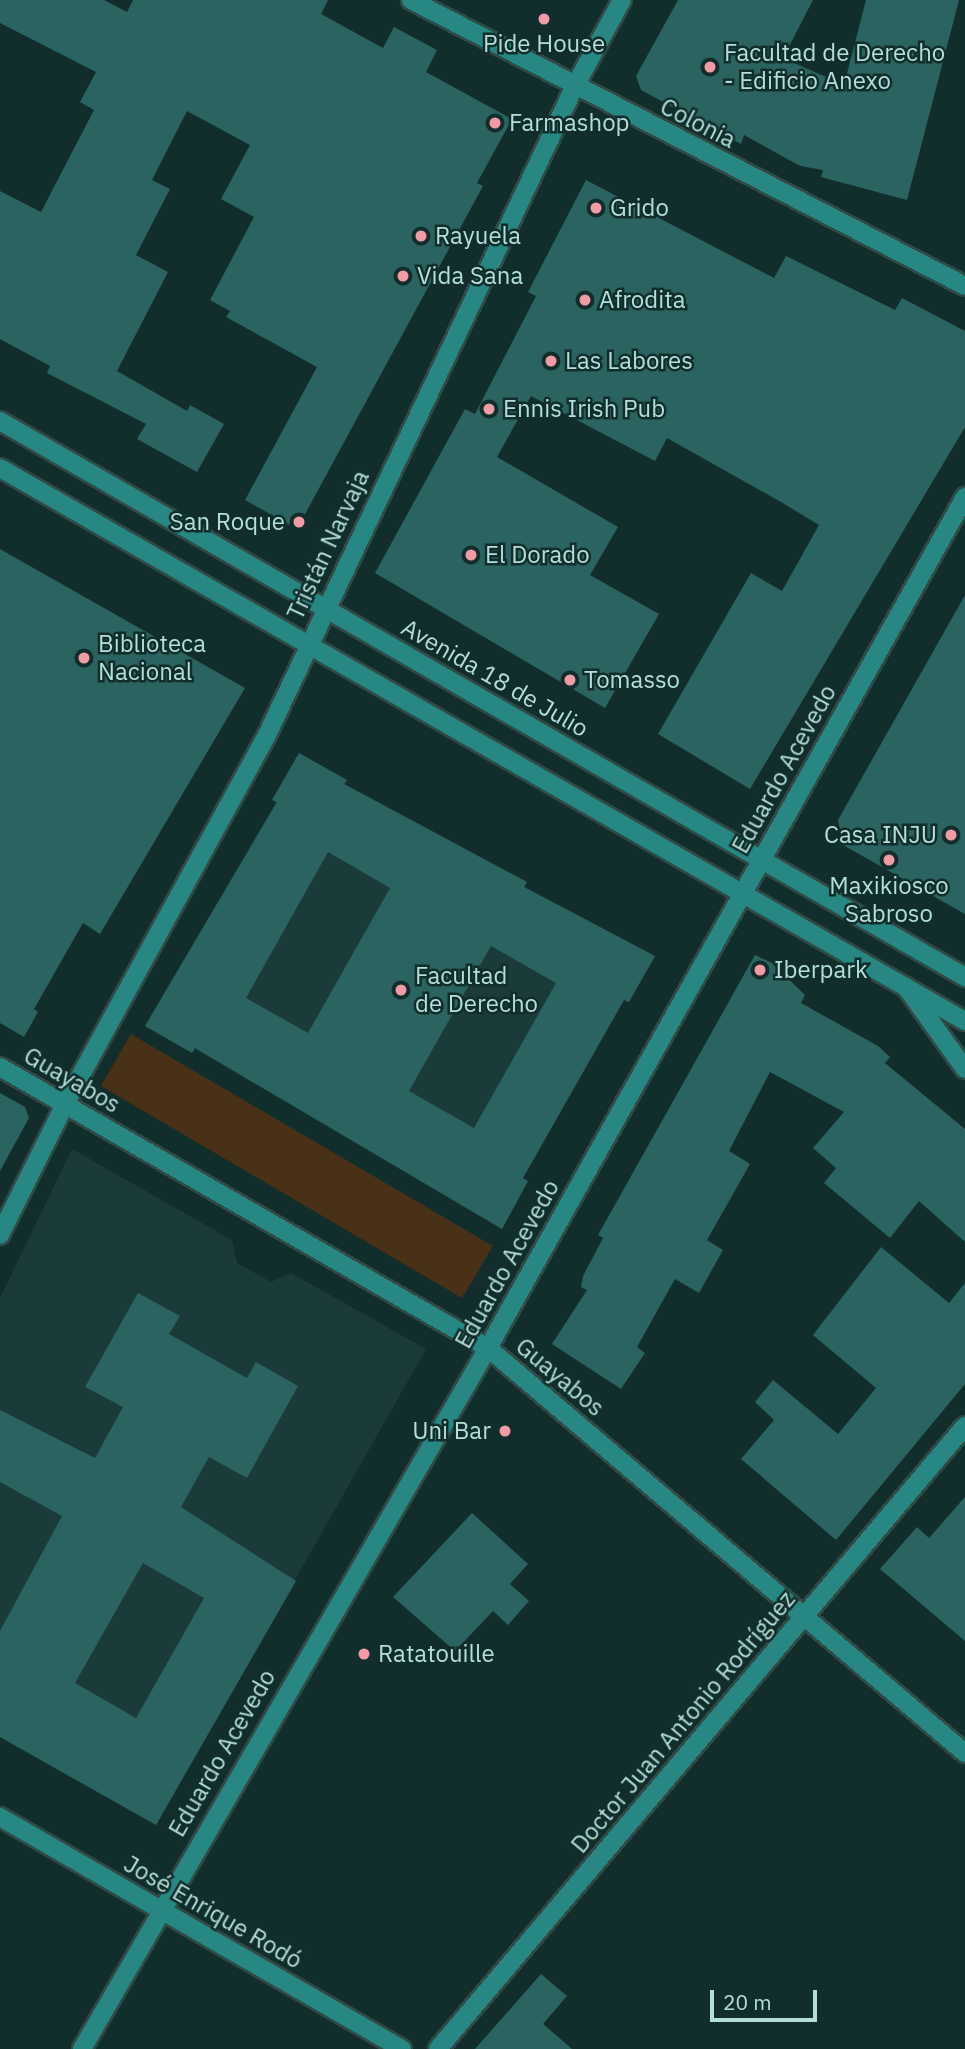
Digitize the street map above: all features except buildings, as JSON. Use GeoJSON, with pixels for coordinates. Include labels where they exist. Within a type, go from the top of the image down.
{"type":"FeatureCollection","features":[{"type":"Feature","properties":{"kind":"street","name":"Colonia"},"geometry":{"type":"LineString","coordinates":[[411,0],[574,88],[965,286]]}},
{"type":"Feature","properties":{"kind":"street","name":"Tristán Narvaja"},"geometry":{"type":"LineString","coordinates":[[0,1235],[65,1104],[267,735],[325,607],[574,88],[622,0]]}},
{"type":"Feature","properties":{"kind":"street","name":"Avenida 18 de Julio"},"geometry":{"type":"LineString","coordinates":[[0,421],[965,977]]}},
{"type":"Feature","properties":{"kind":"street"},"geometry":{"type":"LineString","coordinates":[[0,468],[309,642],[965,1021]]}},
{"type":"Feature","properties":{"kind":"street","name":"Eduardo Acevedo"},"geometry":{"type":"LineString","coordinates":[[82,2049],[159,1909],[488,1348],[965,497]]}},
{"type":"Feature","properties":{"kind":"street"},"geometry":{"type":"LineString","coordinates":[[906,987],[965,1069]]}},
{"type":"Feature","properties":{"kind":"street","name":"Guayabos"},"geometry":{"type":"LineString","coordinates":[[0,1067],[488,1348],[965,1753]]}},
{"type":"Feature","properties":{"kind":"street","name":"Doctor Juan Antonio Rodríguez"},"geometry":{"type":"LineString","coordinates":[[438,2049],[965,1426]]}},
{"type":"Feature","properties":{"kind":"street","name":"José Enrique Rodó"},"geometry":{"type":"LineString","coordinates":[[0,1817],[402,2049]]}},
{"type":"Feature","properties":{"kind":"shaded area","name":"Facultad de Derecho"},"geometry":{"type":"Polygon","coordinates":[[[299,753],[347,780],[345,784],[527,882],[525,887],[655,956],[629,1002],[624,1000],[523,1178],[528,1181],[502,1229],[195,1049],[192,1053],[145,1026],[276,802],[272,800],[299,753]]]}},
{"type":"Feature","properties":{"kind":"shaded area"},"geometry":{"type":"Polygon","coordinates":[[[131,1034],[493,1246],[462,1298],[101,1086],[131,1034]]]}},
{"type":"Feature","properties":{"kind":"shaded area"},"geometry":{"type":"Polygon","coordinates":[[[72,1149],[232,1240],[237,1263],[271,1282],[291,1273],[426,1349],[156,1825],[0,1737],[0,1298],[72,1149]]]}},
{"type":"Feature","properties":{"kind":"place","name":"Pide House"},"geometry":{"type":"Point","coordinates":[544,19]}},
{"type":"Feature","properties":{"kind":"place","name":"Facultad de Derecho - Edificio Anexo"},"geometry":{"type":"Point","coordinates":[710,67]}},
{"type":"Feature","properties":{"kind":"place","name":"Farmashop"},"geometry":{"type":"Point","coordinates":[495,123]}},
{"type":"Feature","properties":{"kind":"place","name":"Grido"},"geometry":{"type":"Point","coordinates":[596,208]}},
{"type":"Feature","properties":{"kind":"place","name":"Rayuela"},"geometry":{"type":"Point","coordinates":[421,236]}},
{"type":"Feature","properties":{"kind":"place","name":"Vida Sana"},"geometry":{"type":"Point","coordinates":[403,276]}},
{"type":"Feature","properties":{"kind":"place","name":"Afrodita"},"geometry":{"type":"Point","coordinates":[585,300]}},
{"type":"Feature","properties":{"kind":"place","name":"Las Labores"},"geometry":{"type":"Point","coordinates":[551,361]}},
{"type":"Feature","properties":{"kind":"place","name":"Ennis Irish Pub"},"geometry":{"type":"Point","coordinates":[489,409]}},
{"type":"Feature","properties":{"kind":"place","name":"San Roque"},"geometry":{"type":"Point","coordinates":[299,522]}},
{"type":"Feature","properties":{"kind":"place","name":"El Dorado"},"geometry":{"type":"Point","coordinates":[471,555]}},
{"type":"Feature","properties":{"kind":"place","name":"Biblioteca Nacional"},"geometry":{"type":"Point","coordinates":[84,658]}},
{"type":"Feature","properties":{"kind":"place","name":"Tomasso"},"geometry":{"type":"Point","coordinates":[570,680]}},
{"type":"Feature","properties":{"kind":"place","name":"Casa INJU"},"geometry":{"type":"Point","coordinates":[951,835]}},
{"type":"Feature","properties":{"kind":"place","name":"Maxikiosco Sabroso"},"geometry":{"type":"Point","coordinates":[889,860]}},
{"type":"Feature","properties":{"kind":"place","name":"Iberpark"},"geometry":{"type":"Point","coordinates":[760,970]}},
{"type":"Feature","properties":{"kind":"place","name":"Facultad de Derecho"},"geometry":{"type":"Point","coordinates":[401,990]}},
{"type":"Feature","properties":{"kind":"place","name":"Uni Bar"},"geometry":{"type":"Point","coordinates":[505,1431]}},
{"type":"Feature","properties":{"kind":"place","name":"Ratatouille"},"geometry":{"type":"Point","coordinates":[364,1654]}}]}
